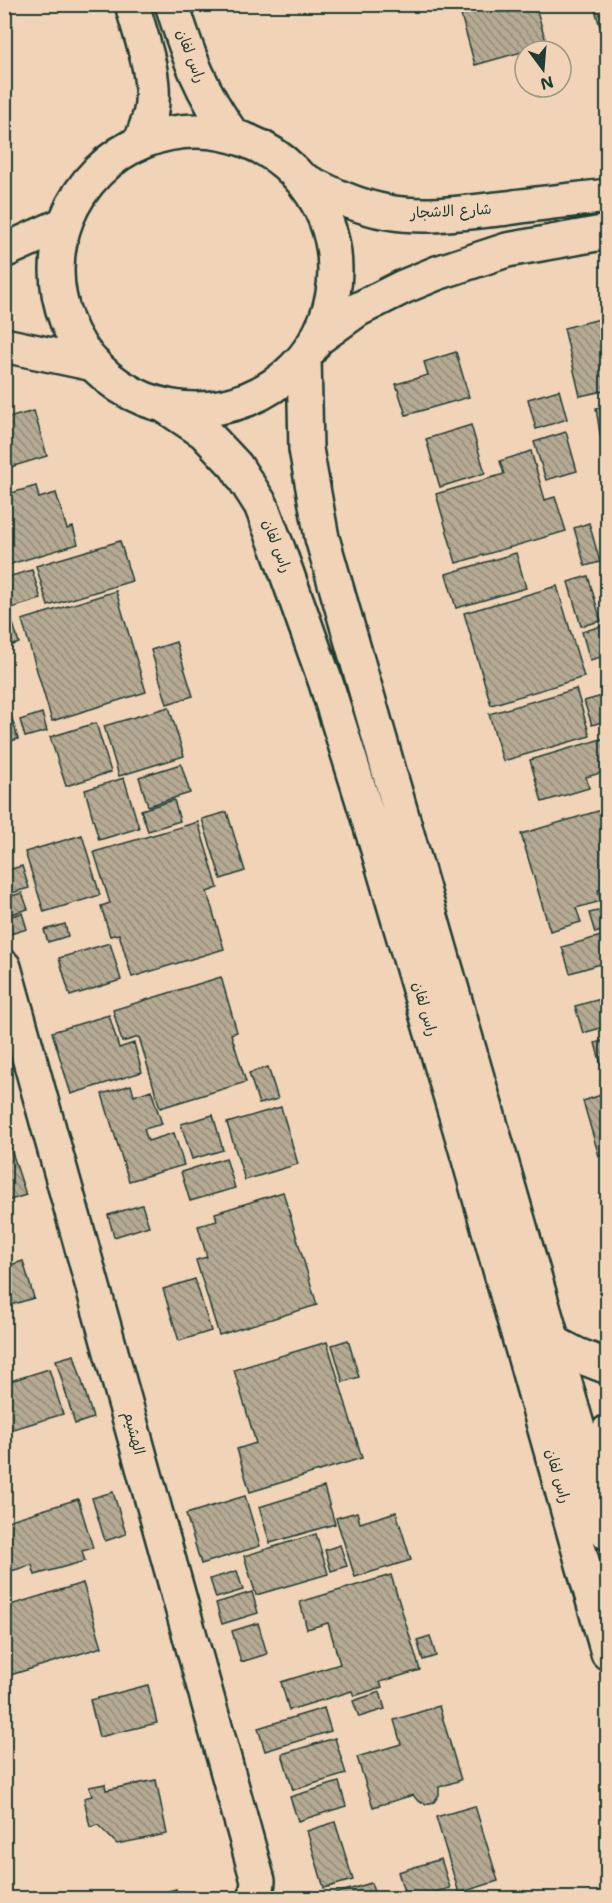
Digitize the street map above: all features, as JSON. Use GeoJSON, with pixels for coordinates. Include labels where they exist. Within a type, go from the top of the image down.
{"type":"FeatureCollection","features":[{"type":"Feature","properties":{"kind":"street"},"geometry":{"type":"LineString","coordinates":[[132,4],[151,81],[151,110],[141,142]]}},
{"type":"Feature","properties":{"kind":"street","name":"راس لفان"},"geometry":{"type":"LineString","coordinates":[[172,4],[185,49],[198,79],[213,108],[233,136]]}},
{"type":"Feature","properties":{"kind":"street"},"geometry":{"type":"LineString","coordinates":[[311,348],[333,298],[335,255],[324,214],[301,178],[282,160],[259,146],[233,136],[202,131],[171,133],[141,142],[120,153],[86,184],[64,224],[58,253],[57,283],[63,313],[76,340],[94,364],[114,383],[165,406],[196,409],[227,405],[256,395],[282,379],[311,348],[357,310],[403,287],[507,250],[608,232]]}},
{"type":"Feature","properties":{"kind":"street","name":"شارع الاشجار"},"geometry":{"type":"LineString","coordinates":[[301,178],[328,193],[357,204],[388,212],[418,215],[479,211],[608,196]]}},
{"type":"Feature","properties":{"kind":"street"},"geometry":{"type":"LineString","coordinates":[[4,251],[64,224]]}},
{"type":"Feature","properties":{"kind":"street"},"geometry":{"type":"LineString","coordinates":[[4,345],[94,364]]}},
{"type":"Feature","properties":{"kind":"street","name":"راس لفان"},"geometry":{"type":"LineString","coordinates":[[311,348],[306,449],[322,538],[608,1533]]}},
{"type":"Feature","properties":{"kind":"street","name":"راس لفان"},"geometry":{"type":"LineString","coordinates":[[165,406],[204,432],[236,466],[261,506],[326,683],[376,843],[474,1179],[608,1653]]}},
{"type":"Feature","properties":{"kind":"street","name":"الهشيم"},"geometry":{"type":"LineString","coordinates":[[4,967],[258,1881],[256,1899]]}},
{"type":"Feature","properties":{"kind":"street"},"geometry":{"type":"LineString","coordinates":[[554,1343],[608,1367]]}},
{"type":"Feature","properties":{"kind":"street"},"geometry":{"type":"LineString","coordinates":[[591,1476],[598,1450],[608,1432]]}},
{"type":"Feature","properties":{"kind":"building"},"geometry":{"type":"Polygon","coordinates":[[[458,4],[535,4],[545,39],[513,39],[513,54],[475,65],[458,4]]]}},
{"type":"Feature","properties":{"kind":"building"},"geometry":{"type":"Polygon","coordinates":[[[608,4],[608,54],[594,6],[608,4]]]}},
{"type":"Feature","properties":{"kind":"building"},"geometry":{"type":"Polygon","coordinates":[[[608,317],[608,390],[580,396],[564,328],[608,317]]]}},
{"type":"Feature","properties":{"kind":"building"},"geometry":{"type":"Polygon","coordinates":[[[456,352],[469,397],[406,415],[396,384],[428,375],[424,362],[456,352]]]}},
{"type":"Feature","properties":{"kind":"building"},"geometry":{"type":"Polygon","coordinates":[[[559,390],[567,419],[536,429],[528,399],[559,390]]]}},
{"type":"Feature","properties":{"kind":"building"},"geometry":{"type":"Polygon","coordinates":[[[608,406],[608,465],[605,465],[596,408],[608,406]]]}},
{"type":"Feature","properties":{"kind":"building"},"geometry":{"type":"Polygon","coordinates":[[[34,411],[47,456],[4,469],[4,419],[34,411]]]}},
{"type":"Feature","properties":{"kind":"building"},"geometry":{"type":"Polygon","coordinates":[[[471,425],[485,473],[440,487],[426,439],[471,425]]]}},
{"type":"Feature","properties":{"kind":"building"},"geometry":{"type":"Polygon","coordinates":[[[566,432],[577,471],[546,480],[534,442],[566,432]]]}},
{"type":"Feature","properties":{"kind":"building"},"geometry":{"type":"Polygon","coordinates":[[[531,451],[545,500],[555,497],[566,531],[456,563],[436,494],[504,474],[500,461],[531,451]]]}},
{"type":"Feature","properties":{"kind":"building"},"geometry":{"type":"Polygon","coordinates":[[[36,486],[39,498],[56,493],[67,529],[73,527],[78,544],[4,566],[4,495],[36,486]]]}},
{"type":"Feature","properties":{"kind":"building"},"geometry":{"type":"Polygon","coordinates":[[[589,523],[600,562],[585,566],[574,528],[589,523]]]}},
{"type":"Feature","properties":{"kind":"building"},"geometry":{"type":"Polygon","coordinates":[[[120,541],[132,581],[48,606],[36,566],[120,541]]]}},
{"type":"Feature","properties":{"kind":"building"},"geometry":{"type":"Polygon","coordinates":[[[516,553],[526,588],[456,608],[446,574],[516,553]]]}},
{"type":"Feature","properties":{"kind":"building"},"geometry":{"type":"Polygon","coordinates":[[[32,570],[41,599],[8,609],[4,596],[4,578],[32,570]]]}},
{"type":"Feature","properties":{"kind":"building"},"geometry":{"type":"Polygon","coordinates":[[[588,576],[601,621],[581,626],[568,582],[588,576]]]}},
{"type":"Feature","properties":{"kind":"building"},"geometry":{"type":"Polygon","coordinates":[[[557,586],[584,677],[491,705],[464,613],[557,586]]]}},
{"type":"Feature","properties":{"kind":"building"},"geometry":{"type":"Polygon","coordinates":[[[116,591],[146,692],[52,721],[22,620],[116,591]]]}},
{"type":"Feature","properties":{"kind":"building"},"geometry":{"type":"Polygon","coordinates":[[[11,617],[19,643],[4,648],[4,620],[11,617]]]}},
{"type":"Feature","properties":{"kind":"building"},"geometry":{"type":"Polygon","coordinates":[[[608,624],[608,655],[590,660],[582,632],[608,624]]]}},
{"type":"Feature","properties":{"kind":"building"},"geometry":{"type":"Polygon","coordinates":[[[176,642],[193,696],[167,704],[151,650],[176,642]]]}},
{"type":"Feature","properties":{"kind":"building"},"geometry":{"type":"Polygon","coordinates":[[[576,689],[590,736],[503,761],[489,714],[576,689]]]}},
{"type":"Feature","properties":{"kind":"building"},"geometry":{"type":"Polygon","coordinates":[[[606,695],[608,720],[592,725],[584,701],[606,695]]]}},
{"type":"Feature","properties":{"kind":"building"},"geometry":{"type":"Polygon","coordinates":[[[4,698],[6,698],[18,739],[4,743],[4,698]]]}},
{"type":"Feature","properties":{"kind":"building"},"geometry":{"type":"Polygon","coordinates":[[[169,707],[184,756],[119,776],[104,726],[169,707]]]}},
{"type":"Feature","properties":{"kind":"building"},"geometry":{"type":"Polygon","coordinates":[[[42,713],[47,731],[25,737],[20,720],[42,713]]]}},
{"type":"Feature","properties":{"kind":"building"},"geometry":{"type":"Polygon","coordinates":[[[96,723],[111,772],[66,786],[50,737],[96,723]]]}},
{"type":"Feature","properties":{"kind":"building"},"geometry":{"type":"Polygon","coordinates":[[[608,737],[608,771],[586,777],[589,788],[542,802],[530,760],[608,737]]]}},
{"type":"Feature","properties":{"kind":"building"},"geometry":{"type":"Polygon","coordinates":[[[181,764],[190,793],[148,806],[139,777],[181,764]]]}},
{"type":"Feature","properties":{"kind":"building"},"geometry":{"type":"Polygon","coordinates":[[[124,778],[139,828],[99,840],[85,790],[124,778]]]}},
{"type":"Feature","properties":{"kind":"building"},"geometry":{"type":"Polygon","coordinates":[[[174,800],[180,821],[148,831],[141,810],[174,800]]]}},
{"type":"Feature","properties":{"kind":"building"},"geometry":{"type":"Polygon","coordinates":[[[608,808],[608,887],[598,890],[601,901],[576,908],[581,922],[550,931],[521,834],[608,808]]]}},
{"type":"Feature","properties":{"kind":"building"},"geometry":{"type":"Polygon","coordinates":[[[227,812],[245,871],[221,879],[202,819],[227,812]]]}},
{"type":"Feature","properties":{"kind":"building"},"geometry":{"type":"Polygon","coordinates":[[[198,822],[218,888],[207,892],[224,949],[132,977],[119,934],[110,936],[101,906],[110,903],[94,852],[198,822]]]}},
{"type":"Feature","properties":{"kind":"building"},"geometry":{"type":"Polygon","coordinates":[[[82,835],[100,895],[44,912],[25,852],[82,835]]]}},
{"type":"Feature","properties":{"kind":"building"},"geometry":{"type":"Polygon","coordinates":[[[22,866],[29,888],[4,895],[4,871],[22,866]]]}},
{"type":"Feature","properties":{"kind":"building"},"geometry":{"type":"Polygon","coordinates":[[[22,893],[28,909],[4,916],[4,898],[22,893]]]}},
{"type":"Feature","properties":{"kind":"building"},"geometry":{"type":"Polygon","coordinates":[[[606,909],[608,929],[595,933],[589,913],[606,909]]]}},
{"type":"Feature","properties":{"kind":"building"},"geometry":{"type":"Polygon","coordinates":[[[22,913],[27,929],[7,935],[4,918],[22,913]]]}},
{"type":"Feature","properties":{"kind":"building"},"geometry":{"type":"Polygon","coordinates":[[[65,924],[68,936],[48,942],[44,930],[65,924]]]}},
{"type":"Feature","properties":{"kind":"building"},"geometry":{"type":"Polygon","coordinates":[[[608,934],[608,976],[604,963],[570,973],[562,947],[608,934]]]}},
{"type":"Feature","properties":{"kind":"building"},"geometry":{"type":"Polygon","coordinates":[[[110,943],[121,980],[70,996],[59,958],[110,943]]]}},
{"type":"Feature","properties":{"kind":"building"},"geometry":{"type":"Polygon","coordinates":[[[221,977],[237,1032],[231,1034],[246,1082],[160,1108],[139,1037],[122,1042],[113,1010],[221,977]]]}},
{"type":"Feature","properties":{"kind":"building"},"geometry":{"type":"Polygon","coordinates":[[[608,997],[608,1026],[583,1033],[575,1006],[608,997]]]}},
{"type":"Feature","properties":{"kind":"building"},"geometry":{"type":"Polygon","coordinates":[[[109,1015],[119,1048],[134,1043],[142,1072],[71,1094],[52,1032],[109,1015]]]}},
{"type":"Feature","properties":{"kind":"building"},"geometry":{"type":"Polygon","coordinates":[[[608,1039],[608,1086],[607,1086],[595,1043],[608,1039]]]}},
{"type":"Feature","properties":{"kind":"building"},"geometry":{"type":"Polygon","coordinates":[[[268,1067],[278,1099],[259,1104],[249,1073],[268,1067]]]}},
{"type":"Feature","properties":{"kind":"building"},"geometry":{"type":"Polygon","coordinates":[[[131,1085],[134,1096],[151,1090],[162,1124],[144,1129],[148,1141],[174,1133],[184,1165],[129,1181],[102,1094],[131,1085]]]}},
{"type":"Feature","properties":{"kind":"building"},"geometry":{"type":"Polygon","coordinates":[[[604,1094],[608,1106],[608,1154],[599,1156],[583,1101],[604,1094]]]}},
{"type":"Feature","properties":{"kind":"building"},"geometry":{"type":"Polygon","coordinates":[[[281,1107],[298,1164],[245,1180],[227,1123],[281,1107]]]}},
{"type":"Feature","properties":{"kind":"building"},"geometry":{"type":"Polygon","coordinates":[[[213,1115],[223,1150],[192,1159],[181,1124],[213,1115]]]}},
{"type":"Feature","properties":{"kind":"building"},"geometry":{"type":"Polygon","coordinates":[[[11,1149],[26,1195],[4,1202],[4,1151],[11,1149]]]}},
{"type":"Feature","properties":{"kind":"building"},"geometry":{"type":"Polygon","coordinates":[[[226,1158],[235,1188],[190,1201],[181,1172],[226,1158]]]}},
{"type":"Feature","properties":{"kind":"building"},"geometry":{"type":"Polygon","coordinates":[[[283,1192],[317,1305],[219,1335],[196,1260],[207,1257],[198,1226],[217,1221],[215,1213],[283,1192]]]}},
{"type":"Feature","properties":{"kind":"building"},"geometry":{"type":"Polygon","coordinates":[[[142,1205],[149,1226],[114,1237],[108,1215],[142,1205]]]}},
{"type":"Feature","properties":{"kind":"building"},"geometry":{"type":"Polygon","coordinates":[[[23,1261],[34,1298],[4,1307],[4,1267],[23,1261]]]}},
{"type":"Feature","properties":{"kind":"building"},"geometry":{"type":"Polygon","coordinates":[[[195,1279],[211,1331],[179,1341],[163,1289],[195,1279]]]}},
{"type":"Feature","properties":{"kind":"building"},"geometry":{"type":"Polygon","coordinates":[[[348,1340],[359,1377],[343,1382],[332,1345],[348,1340]]]}},
{"type":"Feature","properties":{"kind":"building"},"geometry":{"type":"Polygon","coordinates":[[[327,1342],[362,1458],[250,1492],[237,1449],[256,1443],[234,1370],[327,1342]]]}},
{"type":"Feature","properties":{"kind":"building"},"geometry":{"type":"Polygon","coordinates":[[[74,1355],[93,1418],[75,1424],[56,1360],[74,1355]]]}},
{"type":"Feature","properties":{"kind":"building"},"geometry":{"type":"Polygon","coordinates":[[[49,1369],[63,1414],[10,1430],[4,1413],[4,1383],[49,1369]]]}},
{"type":"Feature","properties":{"kind":"building"},"geometry":{"type":"Polygon","coordinates":[[[324,1487],[335,1524],[270,1543],[259,1507],[324,1487]]]}},
{"type":"Feature","properties":{"kind":"building"},"geometry":{"type":"Polygon","coordinates":[[[113,1492],[126,1534],[105,1541],[92,1498],[113,1492]]]}},
{"type":"Feature","properties":{"kind":"building"},"geometry":{"type":"Polygon","coordinates":[[[245,1496],[260,1546],[201,1564],[186,1514],[245,1496]]]}},
{"type":"Feature","properties":{"kind":"building"},"geometry":{"type":"Polygon","coordinates":[[[78,1499],[93,1548],[82,1551],[85,1561],[35,1575],[32,1565],[4,1573],[4,1522],[78,1499]]]}},
{"type":"Feature","properties":{"kind":"building"},"geometry":{"type":"Polygon","coordinates":[[[357,1512],[360,1523],[396,1512],[411,1560],[355,1577],[336,1518],[357,1512]]]}},
{"type":"Feature","properties":{"kind":"building"},"geometry":{"type":"Polygon","coordinates":[[[316,1534],[328,1574],[256,1595],[244,1556],[316,1534]]]}},
{"type":"Feature","properties":{"kind":"building"},"geometry":{"type":"Polygon","coordinates":[[[340,1545],[347,1566],[331,1571],[325,1550],[340,1545]]]}},
{"type":"Feature","properties":{"kind":"building"},"geometry":{"type":"Polygon","coordinates":[[[237,1571],[243,1590],[216,1598],[210,1579],[237,1571]]]}},
{"type":"Feature","properties":{"kind":"building"},"geometry":{"type":"Polygon","coordinates":[[[391,1575],[420,1670],[380,1682],[382,1687],[354,1696],[352,1691],[289,1710],[281,1682],[340,1664],[328,1623],[307,1629],[300,1602],[391,1575]]]}},
{"type":"Feature","properties":{"kind":"building"},"geometry":{"type":"Polygon","coordinates":[[[83,1583],[102,1647],[7,1676],[4,1668],[4,1607],[83,1583]]]}},
{"type":"Feature","properties":{"kind":"building"},"geometry":{"type":"Polygon","coordinates":[[[252,1592],[258,1613],[222,1624],[216,1603],[252,1592]]]}},
{"type":"Feature","properties":{"kind":"building"},"geometry":{"type":"Polygon","coordinates":[[[258,1623],[267,1654],[241,1662],[232,1631],[258,1623]]]}},
{"type":"Feature","properties":{"kind":"building"},"geometry":{"type":"Polygon","coordinates":[[[430,1636],[436,1656],[423,1660],[417,1640],[430,1636]]]}},
{"type":"Feature","properties":{"kind":"building"},"geometry":{"type":"Polygon","coordinates":[[[148,1685],[157,1723],[99,1737],[90,1700],[148,1685]]]}},
{"type":"Feature","properties":{"kind":"building"},"geometry":{"type":"Polygon","coordinates":[[[380,1692],[385,1709],[359,1717],[353,1701],[380,1692]]]}},
{"type":"Feature","properties":{"kind":"building"},"geometry":{"type":"Polygon","coordinates":[[[439,1706],[461,1780],[439,1787],[439,1795],[434,1802],[426,1804],[418,1801],[413,1795],[373,1807],[357,1757],[401,1744],[394,1720],[439,1706]]]}},
{"type":"Feature","properties":{"kind":"building"},"geometry":{"type":"Polygon","coordinates":[[[324,1708],[331,1731],[265,1751],[258,1728],[324,1708]]]}},
{"type":"Feature","properties":{"kind":"building"},"geometry":{"type":"Polygon","coordinates":[[[335,1738],[346,1774],[293,1790],[282,1754],[335,1738]]]}},
{"type":"Feature","properties":{"kind":"building"},"geometry":{"type":"Polygon","coordinates":[[[156,1780],[167,1834],[117,1844],[98,1825],[90,1827],[84,1798],[92,1796],[89,1787],[105,1784],[106,1790],[156,1780]]]}},
{"type":"Feature","properties":{"kind":"building"},"geometry":{"type":"Polygon","coordinates":[[[339,1782],[346,1806],[298,1821],[290,1797],[339,1782]]]}},
{"type":"Feature","properties":{"kind":"building"},"geometry":{"type":"Polygon","coordinates":[[[475,1806],[498,1881],[459,1893],[436,1817],[475,1806]]]}},
{"type":"Feature","properties":{"kind":"building"},"geometry":{"type":"Polygon","coordinates":[[[335,1822],[353,1880],[324,1888],[307,1831],[335,1822]]]}},
{"type":"Feature","properties":{"kind":"building"},"geometry":{"type":"Polygon","coordinates":[[[441,1859],[450,1888],[406,1898],[398,1872],[441,1859]]]}},
{"type":"Feature","properties":{"kind":"building"},"geometry":{"type":"Polygon","coordinates":[[[371,1883],[376,1898],[321,1898],[371,1883]]]}},
{"type":"Feature","properties":{"kind":"building"},"geometry":{"type":"Polygon","coordinates":[[[176,1889],[179,1898],[156,1898],[155,1895],[176,1889]]]}}]}
